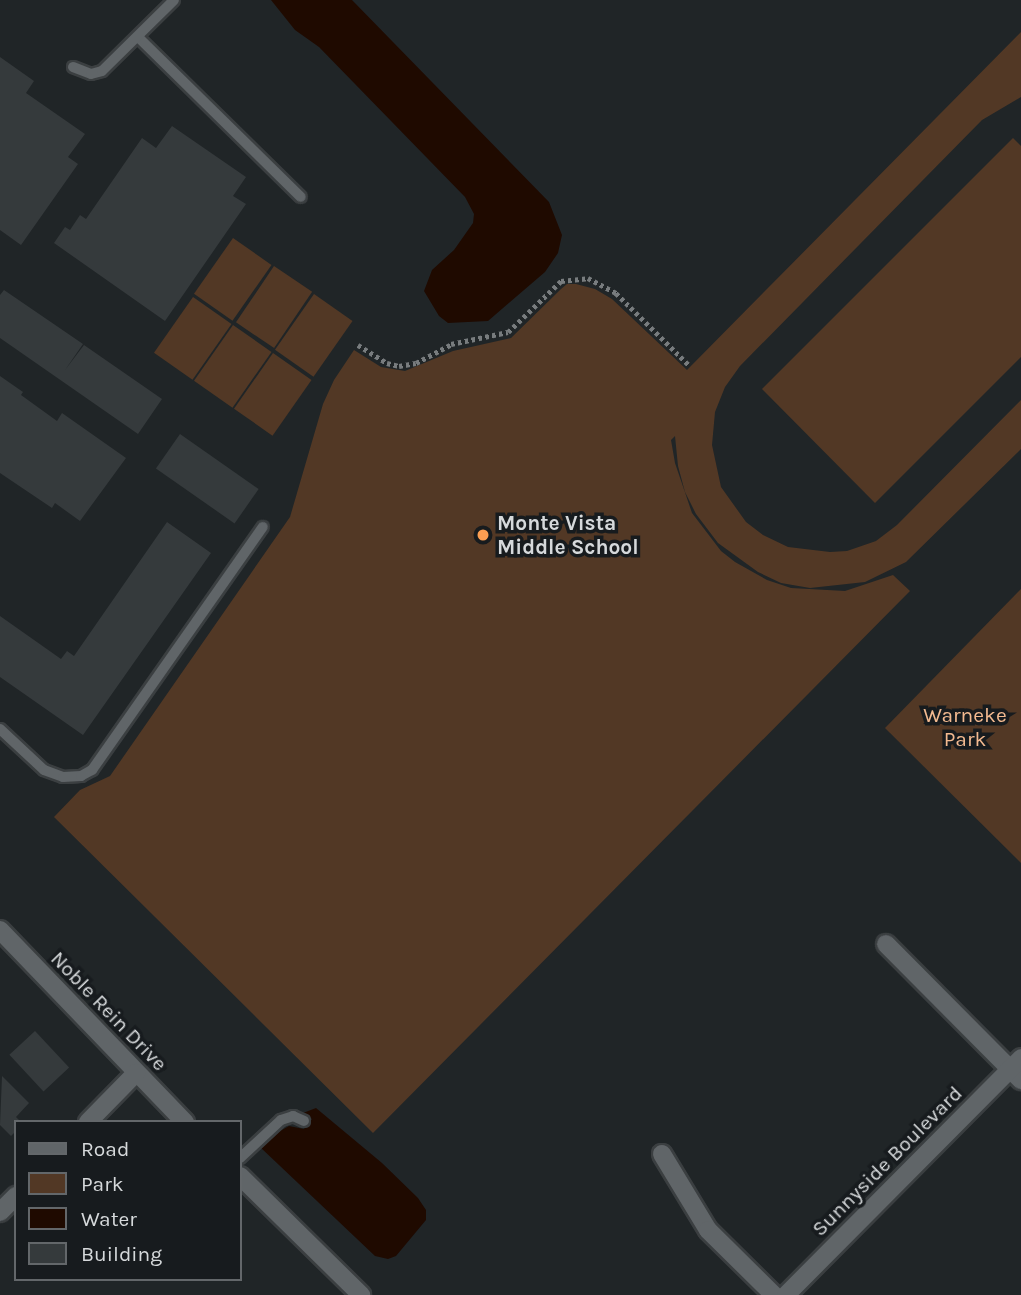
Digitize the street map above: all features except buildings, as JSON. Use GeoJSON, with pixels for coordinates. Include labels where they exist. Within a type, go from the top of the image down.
{"type":"FeatureCollection","features":[{"type":"Feature","properties":{"kind":"street","name":"Noble Rein Drive"},"geometry":{"type":"LineString","coordinates":[[0,930],[183,1120]]}},
{"type":"Feature","properties":{"kind":"street"},"geometry":{"type":"LineString","coordinates":[[886,944],[1017,1069]]}},
{"type":"Feature","properties":{"kind":"street","name":"Sunnyside Boulevard"},"geometry":{"type":"LineString","coordinates":[[786,1295],[1017,1069]]}},
{"type":"Feature","properties":{"kind":"street"},"geometry":{"type":"LineString","coordinates":[[91,1120],[136,1073]]}},
{"type":"Feature","properties":{"kind":"street"},"geometry":{"type":"LineString","coordinates":[[662,1154],[708,1230],[774,1295]]}},
{"type":"Feature","properties":{"kind":"street"},"geometry":{"type":"LineString","coordinates":[[242,1178],[360,1295]]}},
{"type":"Feature","properties":{"kind":"street"},"geometry":{"type":"LineString","coordinates":[[0,1212],[14,1198]]}},
{"type":"Feature","properties":{"kind":"lane"},"geometry":{"type":"LineString","coordinates":[[73,67],[91,74],[102,71],[174,0]]}},
{"type":"Feature","properties":{"kind":"lane"},"geometry":{"type":"LineString","coordinates":[[138,37],[301,197]]}},
{"type":"Feature","properties":{"kind":"lane"},"geometry":{"type":"LineString","coordinates":[[0,729],[44,770],[63,777],[81,776],[92,770],[263,527]]}},
{"type":"Feature","properties":{"kind":"lane"},"geometry":{"type":"LineString","coordinates":[[242,1156],[281,1120],[293,1116],[304,1121]]}},
{"type":"Feature","properties":{"kind":"path"},"geometry":{"type":"LineString","coordinates":[[358,345],[387,363],[399,366],[416,363],[451,344],[508,332],[562,281],[588,278],[616,293],[690,366]]}},
{"type":"Feature","properties":{"kind":"green space"},"geometry":{"type":"Polygon","coordinates":[[[1021,32],[1021,97],[982,120],[740,366],[725,387],[715,412],[712,445],[721,487],[746,522],[763,535],[788,547],[830,552],[847,551],[876,541],[897,525],[1021,400],[1021,449],[906,562],[865,582],[810,588],[781,583],[758,572],[718,543],[696,514],[685,492],[678,466],[675,436],[671,440],[675,463],[692,513],[721,551],[735,562],[767,580],[791,588],[845,591],[893,575],[910,591],[373,1133],[54,817],[80,790],[110,776],[290,517],[323,404],[334,380],[354,350],[381,367],[405,371],[453,351],[511,338],[567,284],[576,284],[595,289],[612,299],[687,370],[1021,32]]]}},
{"type":"Feature","properties":{"kind":"green space"},"geometry":{"type":"Polygon","coordinates":[[[1013,138],[1021,146],[1021,357],[875,503],[762,389],[1013,138]]]}},
{"type":"Feature","properties":{"kind":"green space"},"geometry":{"type":"Polygon","coordinates":[[[233,238],[272,265],[232,321],[194,294],[233,238]]]}},
{"type":"Feature","properties":{"kind":"green space"},"geometry":{"type":"Polygon","coordinates":[[[274,266],[312,292],[274,348],[236,322],[274,266]]]}},
{"type":"Feature","properties":{"kind":"green space"},"geometry":{"type":"Polygon","coordinates":[[[314,294],[353,321],[313,377],[275,350],[314,294]]]}},
{"type":"Feature","properties":{"kind":"green space"},"geometry":{"type":"Polygon","coordinates":[[[193,297],[232,324],[192,380],[154,353],[193,297]]]}},
{"type":"Feature","properties":{"kind":"green space"},"geometry":{"type":"Polygon","coordinates":[[[233,325],[272,352],[232,408],[194,381],[233,325]]]}},
{"type":"Feature","properties":{"kind":"green space"},"geometry":{"type":"Polygon","coordinates":[[[273,353],[312,380],[272,436],[234,409],[273,353]]]}},
{"type":"Feature","properties":{"kind":"green space","name":"Warneke Park"},"geometry":{"type":"Polygon","coordinates":[[[1021,589],[1021,863],[885,728],[1021,589]]]}},
{"type":"Feature","properties":{"kind":"water"},"geometry":{"type":"Polygon","coordinates":[[[271,0],[352,0],[549,202],[562,235],[558,253],[545,272],[488,321],[448,323],[439,316],[424,291],[432,270],[454,250],[473,223],[474,214],[465,197],[319,47],[295,30],[271,0]]]}},
{"type":"Feature","properties":{"kind":"water"},"geometry":{"type":"Polygon","coordinates":[[[316,1108],[382,1163],[418,1198],[426,1210],[426,1220],[396,1256],[388,1259],[375,1256],[260,1147],[271,1136],[289,1126],[304,1129],[312,1119],[303,1113],[316,1108]]]}},
{"type":"Feature","properties":{"kind":"place","name":"Monte Vista Middle School"},"geometry":{"type":"Point","coordinates":[483,535]}}]}
